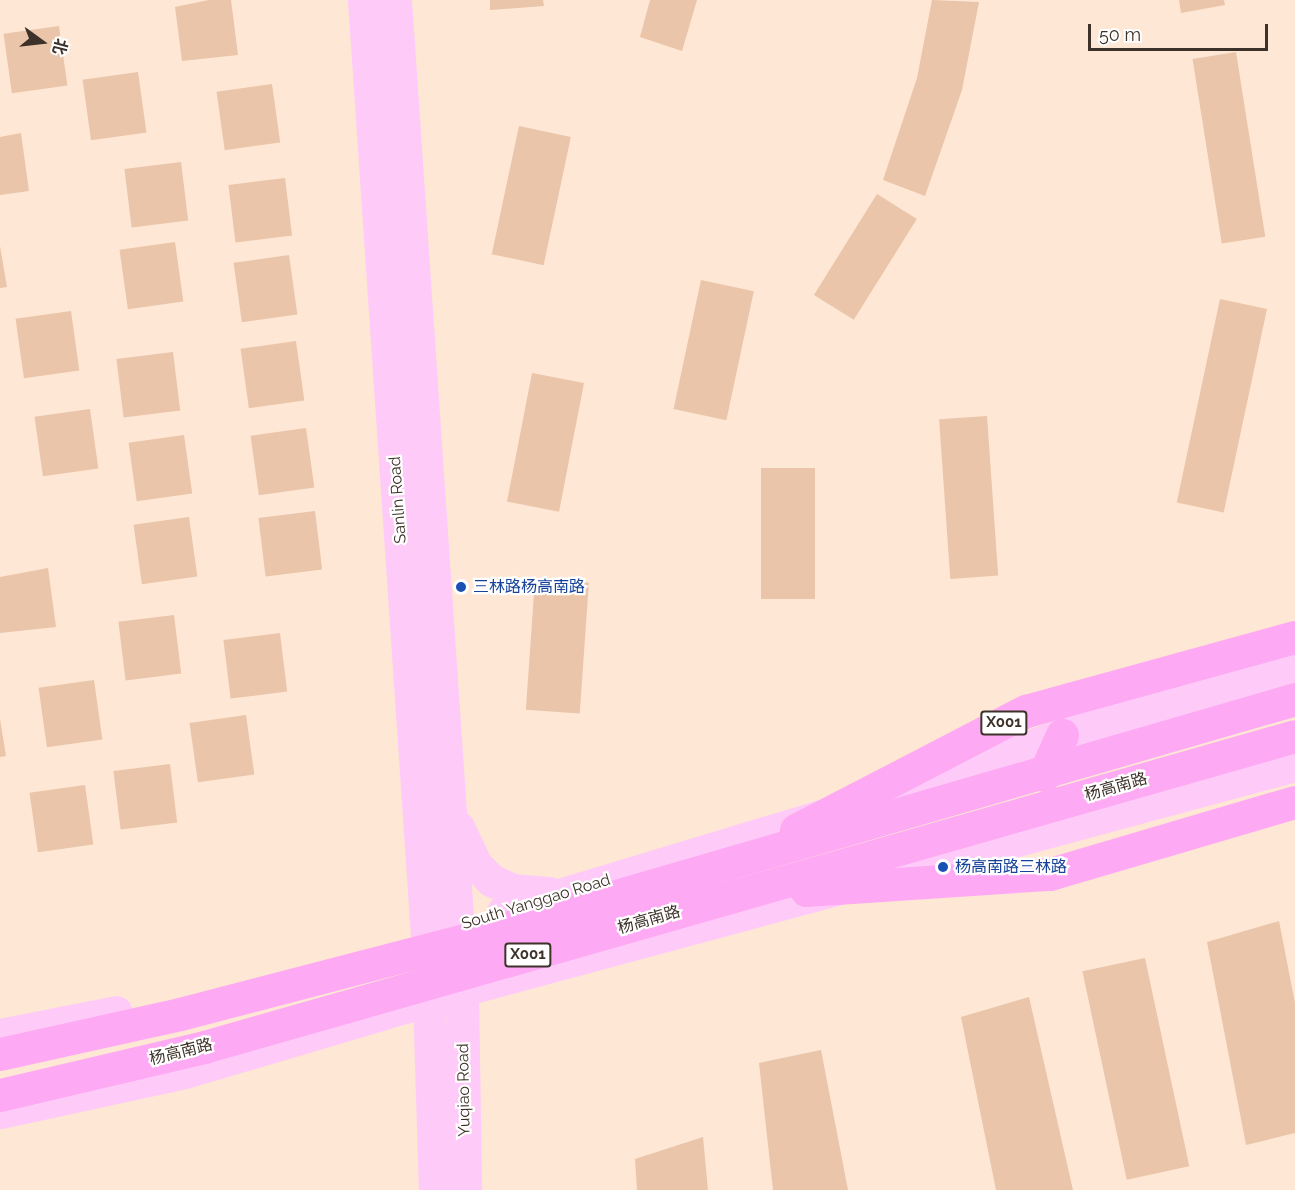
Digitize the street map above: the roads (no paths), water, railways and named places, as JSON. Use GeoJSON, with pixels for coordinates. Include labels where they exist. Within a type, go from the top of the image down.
{"type":"FeatureCollection","features":[{"type":"Feature","properties":{"kind":"highway","name":"X001"},"geometry":{"type":"LineString","coordinates":[[733,862],[1026,711],[1295,636]]}},
{"type":"Feature","properties":{"kind":"highway","name":"杨高南路"},"geometry":{"type":"LineString","coordinates":[[0,1095],[41,1095],[741,894],[1048,790],[1295,699]]}},
{"type":"Feature","properties":{"kind":"highway"},"geometry":{"type":"LineString","coordinates":[[1048,790],[1062,735]]}},
{"type":"Feature","properties":{"kind":"highway","name":"杨高南路"},"geometry":{"type":"LineString","coordinates":[[11,1043],[180,1014],[460,941],[733,862],[1295,736]]}},
{"type":"Feature","properties":{"kind":"highway","name":"X001"},"geometry":{"type":"LineString","coordinates":[[741,894],[1050,874],[1295,802]]}},
{"type":"Feature","properties":{"kind":"highway"},"geometry":{"type":"LineString","coordinates":[[0,1102],[41,1095]]}},
{"type":"Feature","properties":{"kind":"main road","name":"Sanlin Road"},"geometry":{"type":"LineString","coordinates":[[364,0],[431,1000]]}},
{"type":"Feature","properties":{"kind":"main road","name":"Sanlin Road"},"geometry":{"type":"LineString","coordinates":[[395,0],[462,990]]}},
{"type":"Feature","properties":{"kind":"main road","name":"X001"},"geometry":{"type":"LineString","coordinates":[[1062,735],[1295,668]]}},
{"type":"Feature","properties":{"kind":"main road","name":"South Yanggao Road"},"geometry":{"type":"LineString","coordinates":[[11,1043],[427,937],[912,788],[1062,735]]}},
{"type":"Feature","properties":{"kind":"main road","name":"X001"},"geometry":{"type":"LineString","coordinates":[[462,990],[1295,765]]}},
{"type":"Feature","properties":{"kind":"main road"},"geometry":{"type":"LineString","coordinates":[[449,787],[465,844],[476,864],[490,880],[512,890],[534,894],[573,891]]}},
{"type":"Feature","properties":{"kind":"main road"},"geometry":{"type":"LineString","coordinates":[[365,1019],[462,990]]}},
{"type":"Feature","properties":{"kind":"main road","name":"Yuqiao Road"},"geometry":{"type":"LineString","coordinates":[[462,990],[465,1190]]}},
{"type":"Feature","properties":{"kind":"main road","name":"Yuqiao Road"},"geometry":{"type":"LineString","coordinates":[[431,1000],[435,1190]]}},
{"type":"Feature","properties":{"kind":"main road"},"geometry":{"type":"LineString","coordinates":[[365,1019],[393,1021],[404,1029],[419,1051],[433,1096]]}},
{"type":"Feature","properties":{"kind":"main road","name":"X001"},"geometry":{"type":"LineString","coordinates":[[0,1112],[41,1095],[185,1072],[365,1019]]}},
{"type":"Feature","properties":{"kind":"main road"},"geometry":{"type":"LineString","coordinates":[[11,1043],[41,1095]]}},
{"type":"Feature","properties":{"kind":"place","name":"三林路杨高南路"},"geometry":{"type":"Point","coordinates":[461,587]}},
{"type":"Feature","properties":{"kind":"place","name":"杨高南路三林路"},"geometry":{"type":"Point","coordinates":[943,867]}}]}
